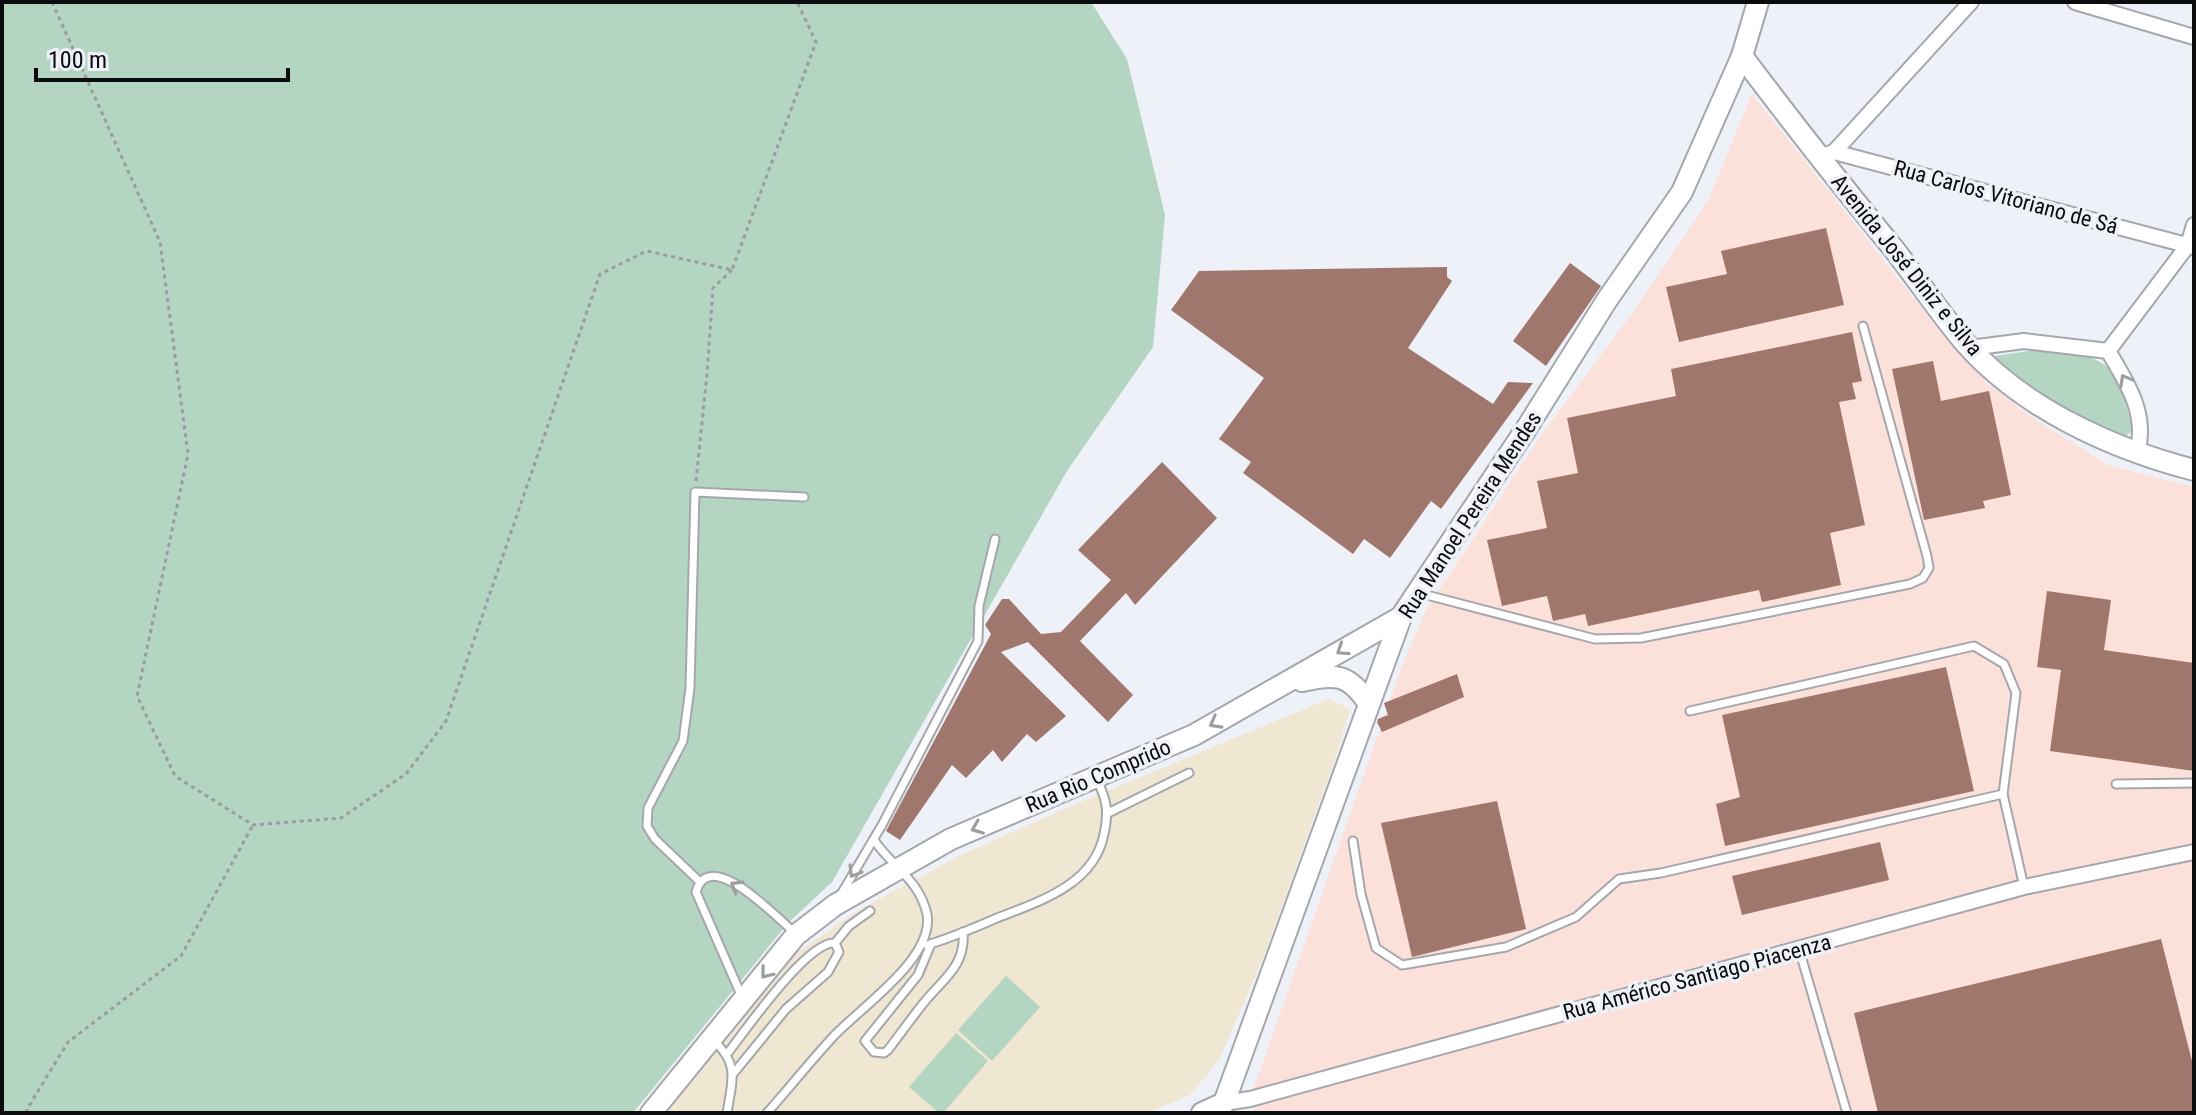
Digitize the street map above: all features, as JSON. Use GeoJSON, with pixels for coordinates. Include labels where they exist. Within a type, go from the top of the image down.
{"type":"FeatureCollection","features":[{"type":"Feature","properties":{"kind":"street","name":"Rua Manoel Pereira Mendes"},"geometry":{"type":"LineString","coordinates":[[1226,1108],[1401,617],[1528,426],[1607,300],[1682,192],[1742,56],[1758,2]]}},
{"type":"Feature","properties":{"kind":"street"},"geometry":{"type":"LineString","coordinates":[[1826,155],[1971,2]]}},
{"type":"Feature","properties":{"kind":"street"},"geometry":{"type":"LineString","coordinates":[[2075,2],[2194,37]]}},
{"type":"Feature","properties":{"kind":"street","name":"Avenida José Diniz e Silva"},"geometry":{"type":"LineString","coordinates":[[1742,56],[1826,155],[1968,346],[2034,402],[2091,434],[2137,454],[2194,470]]}},
{"type":"Feature","properties":{"kind":"street","name":"Rua Carlos Vitoriano de Sá"},"geometry":{"type":"LineString","coordinates":[[1826,155],[2191,246]]}},
{"type":"Feature","properties":{"kind":"street"},"geometry":{"type":"LineString","coordinates":[[2108,351],[2191,246],[2194,225]]}},
{"type":"Feature","properties":{"kind":"street"},"geometry":{"type":"LineString","coordinates":[[1968,346],[2024,341],[2108,351]]}},
{"type":"Feature","properties":{"kind":"street"},"geometry":{"type":"LineString","coordinates":[[2108,351],[2129,385],[2138,409],[2142,437],[2137,454]]}},
{"type":"Feature","properties":{"kind":"street","name":"Rua Rio Comprido"},"geometry":{"type":"LineString","coordinates":[[651,1113],[796,935],[835,905],[951,839],[1194,735],[1401,617]]}},
{"type":"Feature","properties":{"kind":"street"},"geometry":{"type":"LineString","coordinates":[[1283,685],[1336,676],[1350,681],[1369,704]]}},
{"type":"Feature","properties":{"kind":"street","name":"Rua Américo Santiago Piacenza"},"geometry":{"type":"LineString","coordinates":[[1202,1113],[2024,887],[2194,852]]}},
{"type":"Feature","properties":{"kind":"lane"},"geometry":{"type":"LineString","coordinates":[[1417,593],[1595,639],[1641,638],[1910,584],[1923,578],[1929,568],[1927,556],[1863,326]]}},
{"type":"Feature","properties":{"kind":"lane"},"geometry":{"type":"LineString","coordinates":[[699,881],[655,839],[647,826],[648,808],[683,741],[690,688],[695,492],[804,497]]}},
{"type":"Feature","properties":{"kind":"lane"},"geometry":{"type":"LineString","coordinates":[[835,905],[874,840],[978,641],[979,606],[995,539]]}},
{"type":"Feature","properties":{"kind":"lane"},"geometry":{"type":"LineString","coordinates":[[1690,711],[1974,646],[2004,664],[2016,693],[2003,794],[2024,887]]}},
{"type":"Feature","properties":{"kind":"lane"},"geometry":{"type":"LineString","coordinates":[[1108,813],[1189,773]]}},
{"type":"Feature","properties":{"kind":"lane"},"geometry":{"type":"LineString","coordinates":[[919,947],[1050,897],[1077,880],[1091,865],[1102,844],[1108,813],[1106,798],[1096,778]]}},
{"type":"Feature","properties":{"kind":"lane"},"geometry":{"type":"LineString","coordinates":[[2116,784],[2194,783]]}},
{"type":"Feature","properties":{"kind":"lane"},"geometry":{"type":"LineString","coordinates":[[1353,841],[1361,894],[1376,948],[1402,965],[1506,947],[1576,917],[1619,879],[1661,873],[2003,794]]}},
{"type":"Feature","properties":{"kind":"lane"},"geometry":{"type":"LineString","coordinates":[[767,1113],[834,1035],[902,972],[925,935],[927,917],[921,896],[901,867],[892,862],[874,840]]}},
{"type":"Feature","properties":{"kind":"lane"},"geometry":{"type":"LineString","coordinates":[[743,1001],[696,892],[699,881],[707,875],[716,874],[744,890],[796,935]]}},
{"type":"Feature","properties":{"kind":"lane"},"geometry":{"type":"LineString","coordinates":[[835,943],[849,926],[870,911]]}},
{"type":"Feature","properties":{"kind":"lane"},"geometry":{"type":"LineString","coordinates":[[931,944],[918,975],[865,1041],[874,1052],[884,1053],[888,1050],[955,969],[962,955],[963,932]]}},
{"type":"Feature","properties":{"kind":"lane"},"geometry":{"type":"LineString","coordinates":[[727,1054],[802,959],[823,943],[835,943]]}},
{"type":"Feature","properties":{"kind":"lane"},"geometry":{"type":"LineString","coordinates":[[733,1074],[786,1009],[828,972],[839,952],[835,943]]}},
{"type":"Feature","properties":{"kind":"lane"},"geometry":{"type":"LineString","coordinates":[[1799,949],[1847,1113]]}},
{"type":"Feature","properties":{"kind":"lane"},"geometry":{"type":"LineString","coordinates":[[712,1039],[732,1062],[727,1113]]}},
{"type":"Feature","properties":{"kind":"path"},"geometry":{"type":"LineString","coordinates":[[52,2],[160,242],[188,454],[137,696],[175,776],[253,825],[341,818],[406,774],[446,721],[600,274],[647,251],[732,270]]}},
{"type":"Feature","properties":{"kind":"path"},"geometry":{"type":"LineString","coordinates":[[695,492],[713,288],[732,270],[816,42],[797,2]]}},
{"type":"Feature","properties":{"kind":"path"},"geometry":{"type":"LineString","coordinates":[[27,1113],[68,1042],[181,956],[253,825]]}},
{"type":"Feature","properties":{"kind":"shaded area"},"geometry":{"type":"Polygon","coordinates":[[[1752,94],[1931,320],[1987,383],[2031,417],[2108,465],[2194,487],[2194,1113],[1255,1113],[1250,1099],[1401,669],[1426,610],[1542,434],[1633,312],[1708,201],[1752,94]]]}},
{"type":"Feature","properties":{"kind":"shaded area"},"geometry":{"type":"Polygon","coordinates":[[[1329,699],[1350,709],[1334,762],[1264,956],[1219,1060],[1190,1095],[1147,1113],[666,1113],[795,954],[857,911],[961,855],[1329,699]]]}},
{"type":"Feature","properties":{"kind":"green space"},"geometry":{"type":"Polygon","coordinates":[[[2,2],[1091,2],[1127,59],[1165,215],[1153,347],[1067,471],[832,882],[788,923],[633,1113],[2,1113],[2,2]]]}},
{"type":"Feature","properties":{"kind":"green space"},"geometry":{"type":"Polygon","coordinates":[[[2043,349],[2084,356],[2108,368],[2122,391],[2133,431],[2121,439],[2069,413],[2022,383],[1995,356],[2043,349]]]}},
{"type":"Feature","properties":{"kind":"green space"},"geometry":{"type":"Polygon","coordinates":[[[1006,976],[1040,1007],[992,1061],[958,1030],[1006,976]]]}},
{"type":"Feature","properties":{"kind":"green space"},"geometry":{"type":"Polygon","coordinates":[[[956,1033],[988,1061],[943,1113],[939,1113],[909,1087],[956,1033]]]}},
{"type":"Feature","properties":{"kind":"building"},"geometry":{"type":"Polygon","coordinates":[[[1826,228],[1844,305],[1679,342],[1666,287],[1727,274],[1721,251],[1826,228]]]}},
{"type":"Feature","properties":{"kind":"building"},"geometry":{"type":"Polygon","coordinates":[[[1570,263],[1601,286],[1546,366],[1513,341],[1570,263]]]}},
{"type":"Feature","properties":{"kind":"building"},"geometry":{"type":"Polygon","coordinates":[[[1447,267],[1447,277],[1452,281],[1408,348],[1493,404],[1508,382],[1533,383],[1441,509],[1431,501],[1390,558],[1364,539],[1353,554],[1243,473],[1251,462],[1219,439],[1264,378],[1171,310],[1199,271],[1447,267]]]}},
{"type":"Feature","properties":{"kind":"building"},"geometry":{"type":"Polygon","coordinates":[[[1852,332],[1862,381],[1852,383],[1856,399],[1839,402],[1865,525],[1830,533],[1841,585],[1762,602],[1759,590],[1588,626],[1585,614],[1553,621],[1547,596],[1502,606],[1487,540],[1547,528],[1537,481],[1578,473],[1567,418],[1676,396],[1671,369],[1852,332]]]}},
{"type":"Feature","properties":{"kind":"building"},"geometry":{"type":"Polygon","coordinates":[[[1933,361],[1941,401],[1989,391],[2011,495],[1983,501],[1985,508],[1924,520],[1892,369],[1933,361]]]}},
{"type":"Feature","properties":{"kind":"building"},"geometry":{"type":"Polygon","coordinates":[[[1162,462],[1217,518],[1135,605],[1126,593],[1080,641],[1133,695],[1108,722],[1028,642],[1001,652],[1066,716],[1036,742],[1027,734],[1002,762],[993,750],[966,778],[952,765],[900,840],[886,831],[991,634],[985,625],[1002,599],[1009,599],[1041,634],[1061,632],[1111,580],[1078,550],[1162,462]]]}},
{"type":"Feature","properties":{"kind":"building"},"geometry":{"type":"Polygon","coordinates":[[[2047,591],[2111,600],[2104,650],[2194,663],[2194,771],[2050,751],[2061,670],[2037,667],[2047,591]]]}},
{"type":"Feature","properties":{"kind":"building"},"geometry":{"type":"Polygon","coordinates":[[[1946,667],[1974,791],[1725,846],[1716,804],[1740,797],[1722,715],[1946,667]]]}},
{"type":"Feature","properties":{"kind":"building"},"geometry":{"type":"Polygon","coordinates":[[[1457,674],[1464,697],[1382,732],[1377,722],[1388,715],[1384,703],[1457,674]]]}},
{"type":"Feature","properties":{"kind":"building"},"geometry":{"type":"Polygon","coordinates":[[[1497,801],[1526,929],[1412,957],[1381,823],[1497,801]]]}},
{"type":"Feature","properties":{"kind":"building"},"geometry":{"type":"Polygon","coordinates":[[[1880,842],[1889,880],[1742,915],[1732,876],[1880,842]]]}},
{"type":"Feature","properties":{"kind":"building"},"geometry":{"type":"Polygon","coordinates":[[[2161,939],[2194,1069],[2194,1113],[1878,1113],[1854,1013],[2161,939]]]}}]}
